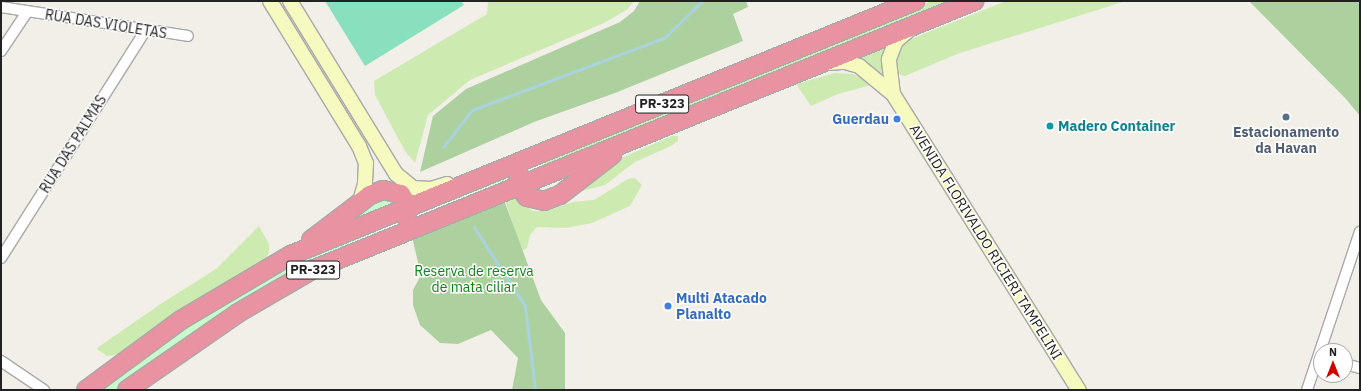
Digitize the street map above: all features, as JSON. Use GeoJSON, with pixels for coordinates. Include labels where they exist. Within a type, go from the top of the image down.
{"type":"FeatureCollection","features":[{"type":"Feature","properties":{"kind":"highway","name":"PR-323"},"geometry":{"type":"LineString","coordinates":[[86,390],[181,320],[291,255],[489,173],[915,1]]}},
{"type":"Feature","properties":{"kind":"highway","name":"PR-323"},"geometry":{"type":"LineString","coordinates":[[127,390],[232,317],[312,270],[974,1]]}},
{"type":"Feature","properties":{"kind":"highway"},"geometry":{"type":"LineString","coordinates":[[554,148],[524,167],[517,177],[518,185],[527,197],[536,201],[552,199],[605,158],[653,136],[660,128]]}},
{"type":"Feature","properties":{"kind":"highway"},"geometry":{"type":"LineString","coordinates":[[291,255],[370,195],[390,190],[401,194],[408,206],[408,213],[401,222],[312,270]]}},
{"type":"Feature","properties":{"kind":"street"},"geometry":{"type":"LineString","coordinates":[[270,1],[359,146],[366,163],[365,184],[360,202]]}},
{"type":"Feature","properties":{"kind":"street"},"geometry":{"type":"LineString","coordinates":[[290,1],[355,110],[405,183],[413,188],[431,189],[482,172],[489,173]]}},
{"type":"Feature","properties":{"kind":"street","name":"RUA DAS VIOLETAS"},"geometry":{"type":"LineString","coordinates":[[1,7],[145,31],[188,36]]}},
{"type":"Feature","properties":{"kind":"street"},"geometry":{"type":"LineString","coordinates":[[1,51],[27,12]]}},
{"type":"Feature","properties":{"kind":"street","name":"AVENIDA FLORIVALDO RICIERI TAMPELINI"},"geometry":{"type":"LineString","coordinates":[[893,94],[889,72],[891,48],[902,35],[921,22]]}},
{"type":"Feature","properties":{"kind":"street","name":"RUA DAS PALMAS"},"geometry":{"type":"LineString","coordinates":[[1,258],[145,31]]}},
{"type":"Feature","properties":{"kind":"street","name":"AVENIDA FLORIVALDO RICIERI TAMPELINI"},"geometry":{"type":"LineString","coordinates":[[820,63],[845,62],[859,66],[893,94],[1079,390]]}},
{"type":"Feature","properties":{"kind":"street"},"geometry":{"type":"LineString","coordinates":[[1324,343],[1360,232]]}},
{"type":"Feature","properties":{"kind":"street"},"geometry":{"type":"LineString","coordinates":[[1,361],[44,390]]}},
{"type":"Feature","properties":{"kind":"street"},"geometry":{"type":"LineString","coordinates":[[1307,390],[1313,374]]}},
{"type":"Feature","properties":{"kind":"green space"},"geometry":{"type":"Polygon","coordinates":[[[325,1],[461,1],[464,5],[365,66],[325,1]]]}},
{"type":"Feature","properties":{"kind":"green space"},"geometry":{"type":"Polygon","coordinates":[[[488,1],[634,1],[628,9],[604,23],[470,80],[428,115],[415,163],[405,151],[375,95],[374,81],[487,14],[488,1]]]}},
{"type":"Feature","properties":{"kind":"green space"},"geometry":{"type":"Polygon","coordinates":[[[640,1],[746,1],[748,7],[733,14],[743,41],[615,93],[534,122],[420,172],[433,116],[466,89],[620,22],[634,11],[640,1]]]}},
{"type":"Feature","properties":{"kind":"green space"},"geometry":{"type":"Polygon","coordinates":[[[931,1],[960,1],[530,172],[549,161],[931,1]]]}},
{"type":"Feature","properties":{"kind":"green space"},"geometry":{"type":"Polygon","coordinates":[[[1006,1],[1126,1],[957,54],[905,76],[900,75],[897,68],[897,54],[906,41],[1006,1]]]}},
{"type":"Feature","properties":{"kind":"green space"},"geometry":{"type":"Polygon","coordinates":[[[1249,1],[1360,1],[1360,116],[1346,99],[1249,1]]]}},
{"type":"Feature","properties":{"kind":"green space"},"geometry":{"type":"Polygon","coordinates":[[[884,47],[882,76],[857,59],[884,47]]]}},
{"type":"Feature","properties":{"kind":"green space"},"geometry":{"type":"Polygon","coordinates":[[[835,73],[852,74],[875,84],[838,94],[811,106],[796,84],[835,73]]]}},
{"type":"Feature","properties":{"kind":"green space"},"geometry":{"type":"Polygon","coordinates":[[[672,136],[678,136],[678,141],[671,146],[635,162],[605,185],[570,194],[603,166],[672,136]]]}},
{"type":"Feature","properties":{"kind":"green space"},"geometry":{"type":"Polygon","coordinates":[[[509,172],[510,178],[414,216],[416,209],[509,172]]]}},
{"type":"Feature","properties":{"kind":"green space"},"geometry":{"type":"Polygon","coordinates":[[[635,178],[642,185],[630,206],[592,223],[566,228],[537,227],[530,235],[527,248],[522,251],[505,200],[515,196],[532,211],[547,211],[573,202],[594,200],[628,179],[635,178]]]}},
{"type":"Feature","properties":{"kind":"green space"},"geometry":{"type":"Polygon","coordinates":[[[387,196],[401,204],[327,236],[356,211],[387,196]]]}},
{"type":"Feature","properties":{"kind":"green space","name":"Reserva de reserva de mata ciliar"},"geometry":{"type":"Polygon","coordinates":[[[504,200],[541,300],[565,333],[565,390],[512,390],[518,358],[491,330],[458,344],[440,343],[420,325],[413,305],[413,290],[421,275],[412,237],[504,200]]]}},
{"type":"Feature","properties":{"kind":"green space"},"geometry":{"type":"Polygon","coordinates":[[[398,215],[393,223],[383,229],[303,263],[283,275],[116,390],[98,390],[182,328],[274,272],[398,215]]]}},
{"type":"Feature","properties":{"kind":"green space"},"geometry":{"type":"Polygon","coordinates":[[[259,226],[269,244],[269,253],[264,261],[122,354],[107,356],[98,350],[97,348],[162,303],[216,269],[259,226]]]}},
{"type":"Feature","properties":{"kind":"waterway"},"geometry":{"type":"LineString","coordinates":[[443,147],[472,110],[664,38],[702,1]]}},
{"type":"Feature","properties":{"kind":"waterway"},"geometry":{"type":"LineString","coordinates":[[474,227],[525,306],[535,390]]}},
{"type":"Feature","properties":{"kind":"place","name":"Estacionamento da Havan"},"geometry":{"type":"Point","coordinates":[1286,117]}},
{"type":"Feature","properties":{"kind":"place","name":"Guerdau"},"geometry":{"type":"Point","coordinates":[897,119]}},
{"type":"Feature","properties":{"kind":"place","name":"Madero Container"},"geometry":{"type":"Point","coordinates":[1050,126]}},
{"type":"Feature","properties":{"kind":"place","name":"Multi Atacado Planalto"},"geometry":{"type":"Point","coordinates":[668,306]}}]}
